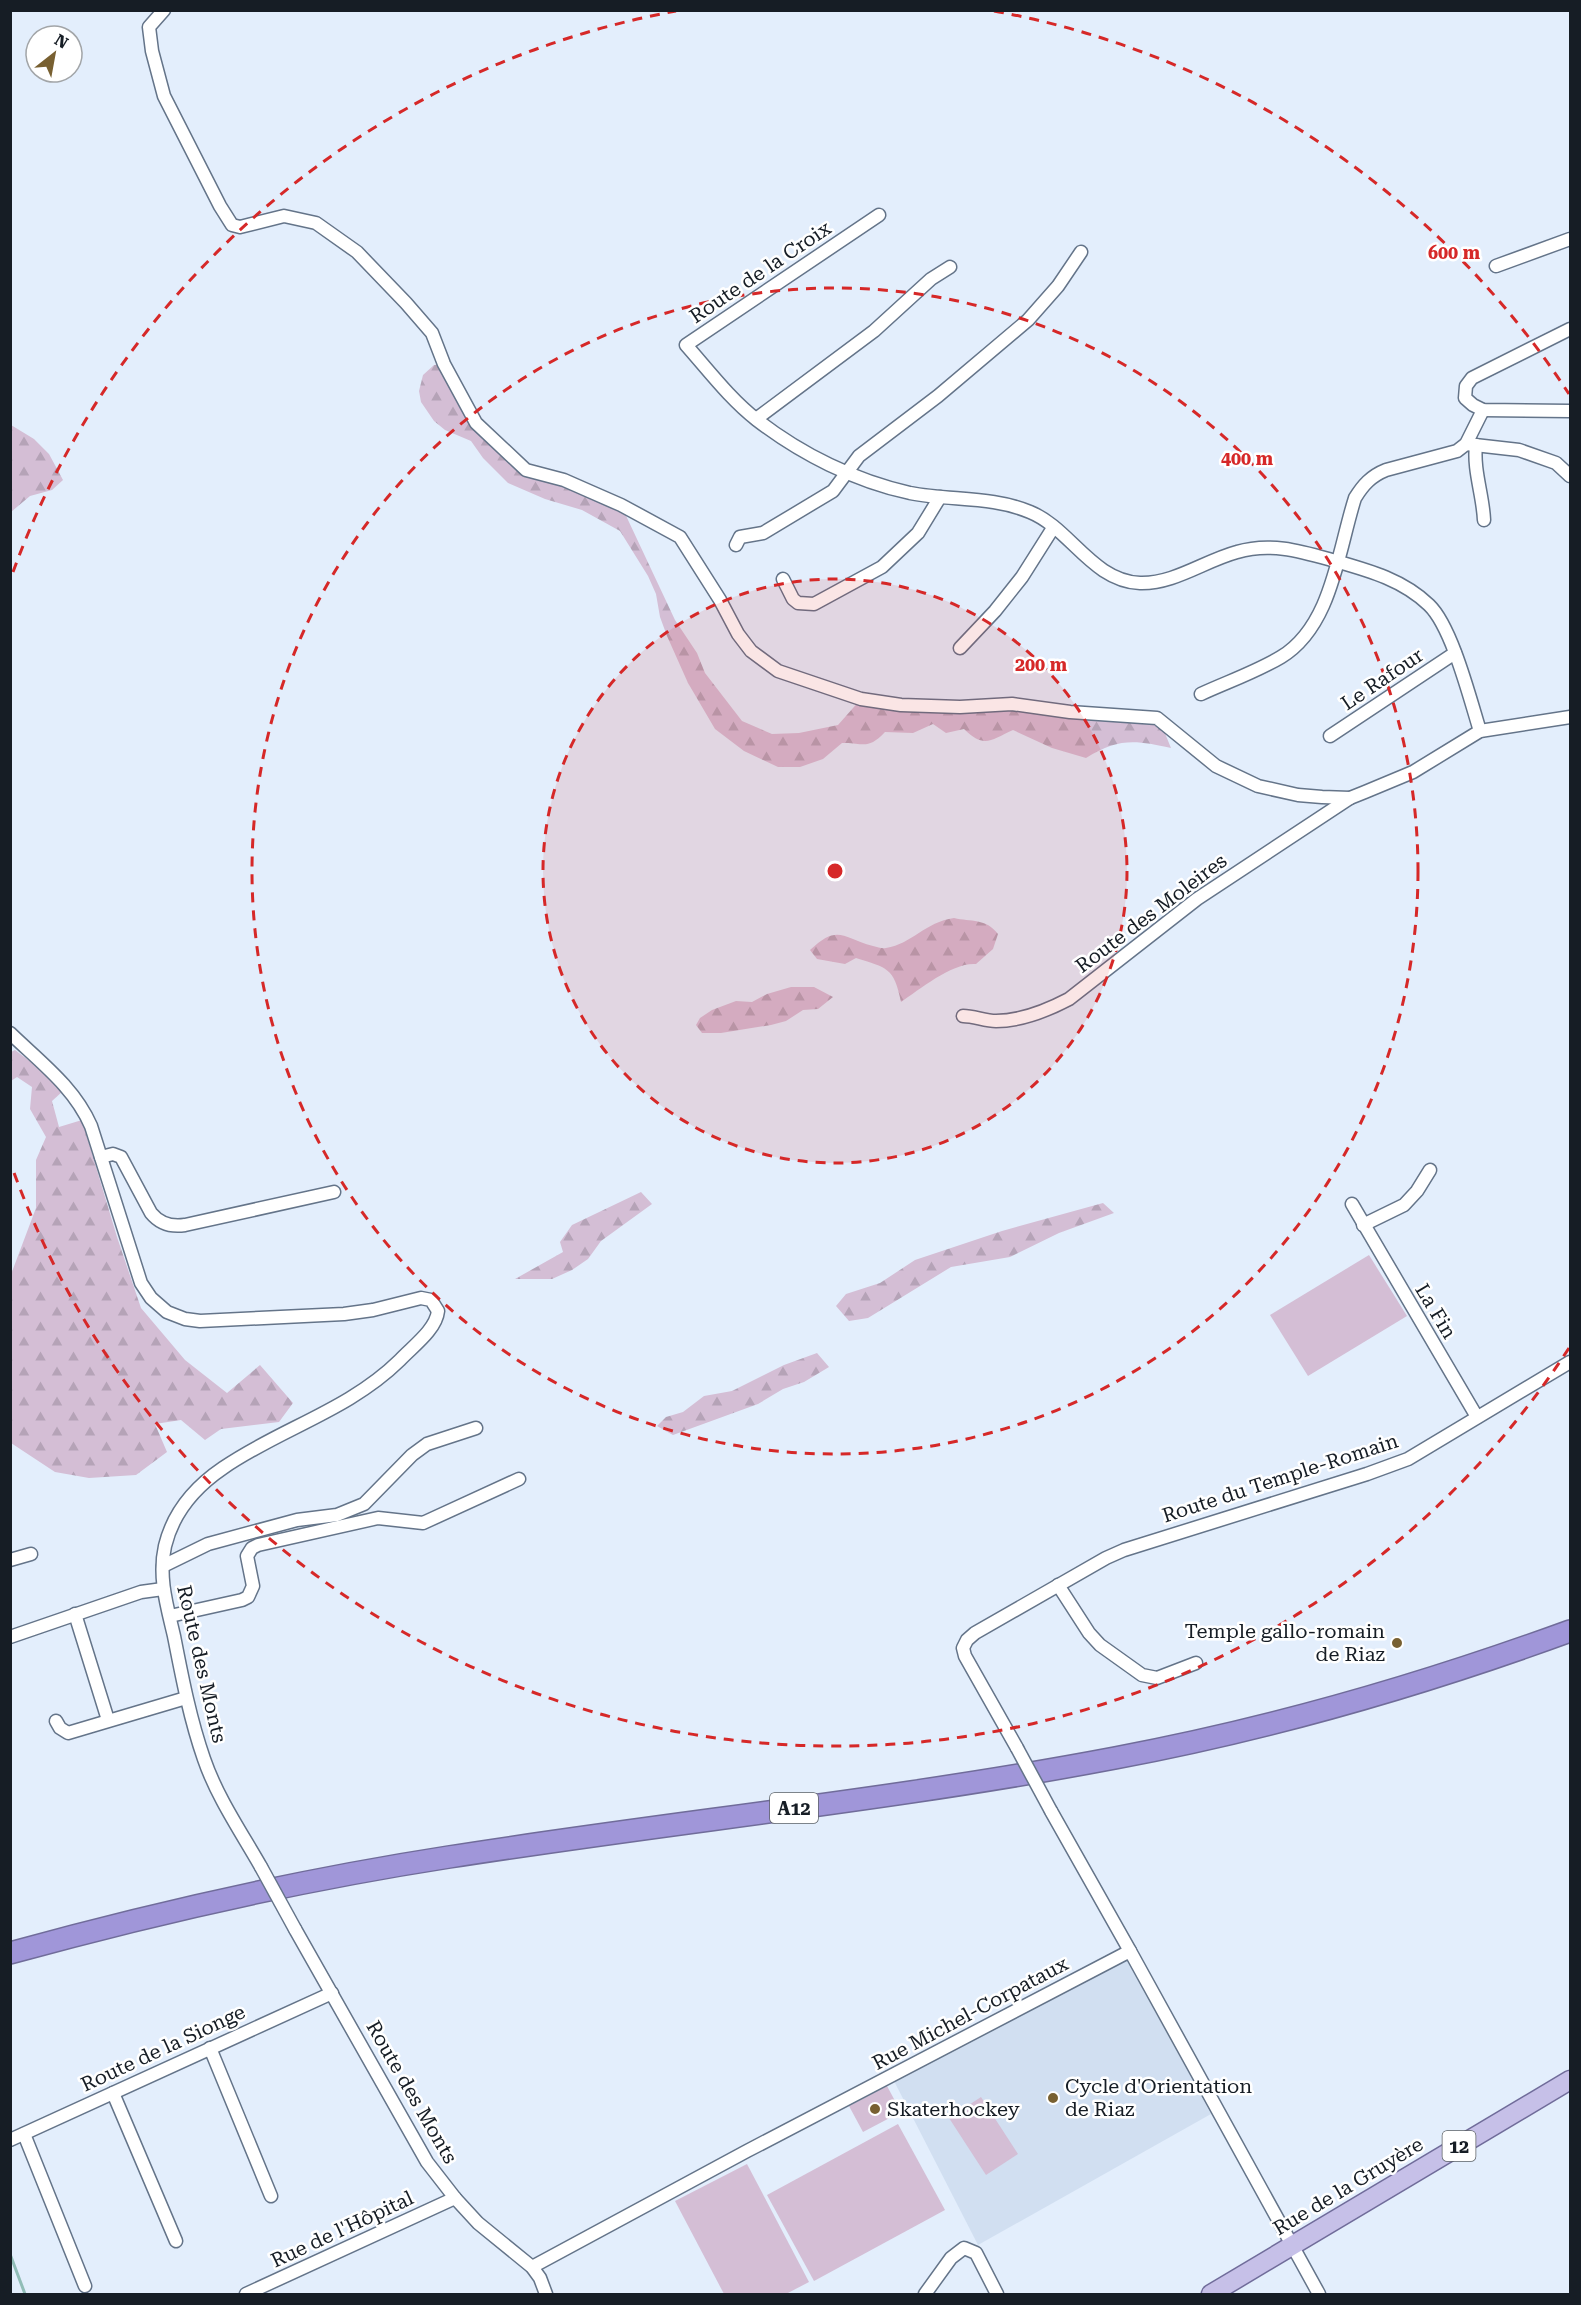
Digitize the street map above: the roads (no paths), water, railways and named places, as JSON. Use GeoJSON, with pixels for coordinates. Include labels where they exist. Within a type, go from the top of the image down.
{"type":"FeatureCollection","features":[{"type":"Feature","properties":{"kind":"highway","name":"A12"},"geometry":{"type":"LineString","coordinates":[[10,1953],[186,1908],[357,1873],[513,1847],[956,1785],[1162,1748],[1333,1707],[1433,1678],[1570,1631]]}},
{"type":"Feature","properties":{"kind":"highway","name":"A12"},"geometry":{"type":"LineString","coordinates":[[10,1968],[188,1922],[361,1886],[515,1861],[947,1801],[1121,1772],[1337,1721],[1570,1647]]}},
{"type":"Feature","properties":{"kind":"main road","name":"Rue de la Gruyère"},"geometry":{"type":"LineString","coordinates":[[1211,2295],[1570,2080]]}},
{"type":"Feature","properties":{"kind":"street"},"geometry":{"type":"LineString","coordinates":[[164,10],[149,27],[152,51],[164,96],[232,225],[240,227],[284,216],[316,223],[357,252],[432,333],[444,364],[476,423],[526,470],[564,480],[621,505],[680,537],[720,600],[738,634],[751,651],[778,671],[861,699],[901,705],[960,707],[1012,704],[1070,712],[1157,718],[1216,766],[1258,786],[1298,795],[1350,798],[1413,772],[1480,731],[1570,717]]}},
{"type":"Feature","properties":{"kind":"street","name":"Route de la Croix"},"geometry":{"type":"LineString","coordinates":[[879,215],[686,345],[734,399],[756,419],[780,436],[846,473],[882,486],[940,497],[1000,502],[1033,513],[1098,567],[1117,578],[1139,583],[1167,579],[1237,551],[1287,547],[1378,574],[1410,590],[1431,607],[1455,653],[1480,731]]}},
{"type":"Feature","properties":{"kind":"street"},"geometry":{"type":"LineString","coordinates":[[1496,266],[1570,239]]}},
{"type":"Feature","properties":{"kind":"street"},"geometry":{"type":"LineString","coordinates":[[736,545],[740,537],[763,533],[833,491],[859,456],[938,396],[1028,320],[1058,286],[1081,252]]}},
{"type":"Feature","properties":{"kind":"street"},"geometry":{"type":"LineString","coordinates":[[756,419],[874,331],[931,279],[950,267]]}},
{"type":"Feature","properties":{"kind":"street"},"geometry":{"type":"LineString","coordinates":[[1570,328],[1472,378],[1466,386],[1465,398],[1483,410],[1570,411]]}},
{"type":"Feature","properties":{"kind":"street"},"geometry":{"type":"LineString","coordinates":[[1483,410],[1471,445],[1483,500],[1484,520]]}},
{"type":"Feature","properties":{"kind":"street"},"geometry":{"type":"LineString","coordinates":[[1201,694],[1281,657],[1301,640],[1318,618],[1355,498],[1363,485],[1375,475],[1471,445],[1519,450],[1556,463],[1570,476]]}},
{"type":"Feature","properties":{"kind":"street"},"geometry":{"type":"LineString","coordinates":[[783,579],[793,599],[798,603],[813,604],[882,567],[918,533],[940,497]]}},
{"type":"Feature","properties":{"kind":"street"},"geometry":{"type":"LineString","coordinates":[[960,648],[995,611],[1022,577],[1053,528]]}},
{"type":"Feature","properties":{"kind":"street","name":"Le Rafour"},"geometry":{"type":"LineString","coordinates":[[1330,736],[1455,653]]}},
{"type":"Feature","properties":{"kind":"street","name":"Route des Moleires"},"geometry":{"type":"LineString","coordinates":[[963,1016],[997,1021],[1053,1007],[1069,999],[1197,899],[1350,798]]}},
{"type":"Feature","properties":{"kind":"street","name":"Route des Monts"},"geometry":{"type":"LineString","coordinates":[[10,1033],[56,1076],[76,1099],[90,1126],[143,1287],[155,1303],[176,1316],[208,1322],[344,1314],[373,1310],[421,1298],[431,1300],[438,1311],[437,1319],[425,1334],[368,1388],[237,1459],[196,1489],[185,1502],[165,1545],[164,1589],[186,1698],[204,1759],[218,1790],[427,2162],[454,2198],[478,2223],[532,2267],[540,2278],[546,2295]]}},
{"type":"Feature","properties":{"kind":"street"},"geometry":{"type":"LineString","coordinates":[[101,1157],[113,1154],[121,1157],[151,1213],[158,1220],[172,1226],[186,1225],[334,1192]]}},
{"type":"Feature","properties":{"kind":"street"},"geometry":{"type":"LineString","coordinates":[[1363,1225],[1404,1204],[1417,1191],[1430,1170]]}},
{"type":"Feature","properties":{"kind":"street","name":"La Fin"},"geometry":{"type":"LineString","coordinates":[[1352,1204],[1477,1417]]}},
{"type":"Feature","properties":{"kind":"street","name":"Route du Temple-Romain"},"geometry":{"type":"LineString","coordinates":[[1130,1951],[965,1656],[963,1648],[967,1640],[975,1633],[1058,1585],[1124,1550],[1408,1459],[1570,1362]]}},
{"type":"Feature","properties":{"kind":"street"},"geometry":{"type":"LineString","coordinates":[[163,1566],[208,1544],[297,1520],[337,1515],[364,1504],[427,1444],[476,1428]]}},
{"type":"Feature","properties":{"kind":"street"},"geometry":{"type":"LineString","coordinates":[[170,1616],[248,1597],[253,1586],[247,1556],[252,1548],[258,1545],[378,1518],[423,1523],[519,1479]]}},
{"type":"Feature","properties":{"kind":"street"},"geometry":{"type":"LineString","coordinates":[[10,1560],[31,1554]]}},
{"type":"Feature","properties":{"kind":"street"},"geometry":{"type":"LineString","coordinates":[[1058,1585],[1089,1633],[1100,1645],[1142,1675],[1157,1678],[1196,1664]]}},
{"type":"Feature","properties":{"kind":"street"},"geometry":{"type":"LineString","coordinates":[[10,1637],[141,1592],[164,1589]]}},
{"type":"Feature","properties":{"kind":"street"},"geometry":{"type":"LineString","coordinates":[[75,1614],[108,1719]]}},
{"type":"Feature","properties":{"kind":"street"},"geometry":{"type":"LineString","coordinates":[[56,1721],[60,1728],[68,1733],[108,1719],[186,1698]]}},
{"type":"Feature","properties":{"kind":"street"},"geometry":{"type":"LineString","coordinates":[[1130,1951],[1319,2295]]}},
{"type":"Feature","properties":{"kind":"street","name":"Rue Michel-Corpataux"},"geometry":{"type":"LineString","coordinates":[[532,2267],[747,2151],[1130,1951]]}},
{"type":"Feature","properties":{"kind":"street","name":"Route de la Sionge"},"geometry":{"type":"LineString","coordinates":[[10,2140],[332,1993]]}},
{"type":"Feature","properties":{"kind":"street"},"geometry":{"type":"LineString","coordinates":[[210,2048],[272,2196]]}},
{"type":"Feature","properties":{"kind":"street"},"geometry":{"type":"LineString","coordinates":[[113,2093],[176,2241]]}},
{"type":"Feature","properties":{"kind":"street"},"geometry":{"type":"LineString","coordinates":[[24,2134],[85,2286]]}},
{"type":"Feature","properties":{"kind":"street","name":"Rue de l'Hôpital"},"geometry":{"type":"LineString","coordinates":[[246,2295],[454,2198]]}},
{"type":"Feature","properties":{"kind":"street"},"geometry":{"type":"LineString","coordinates":[[925,2295],[951,2258],[964,2248],[976,2253],[997,2295]]}},
{"type":"Feature","properties":{"kind":"waterway"},"geometry":{"type":"LineString","coordinates":[[10,2254],[25,2294]]}},
{"type":"Feature","properties":{"kind":"place","name":"Temple gallo-romain de Riaz"},"geometry":{"type":"Point","coordinates":[1397,1643]}},
{"type":"Feature","properties":{"kind":"place","name":"Cycle d'Orientation de Riaz"},"geometry":{"type":"Point","coordinates":[1053,2098]}},
{"type":"Feature","properties":{"kind":"place","name":"Skaterhockey"},"geometry":{"type":"Point","coordinates":[875,2109]}}]}
